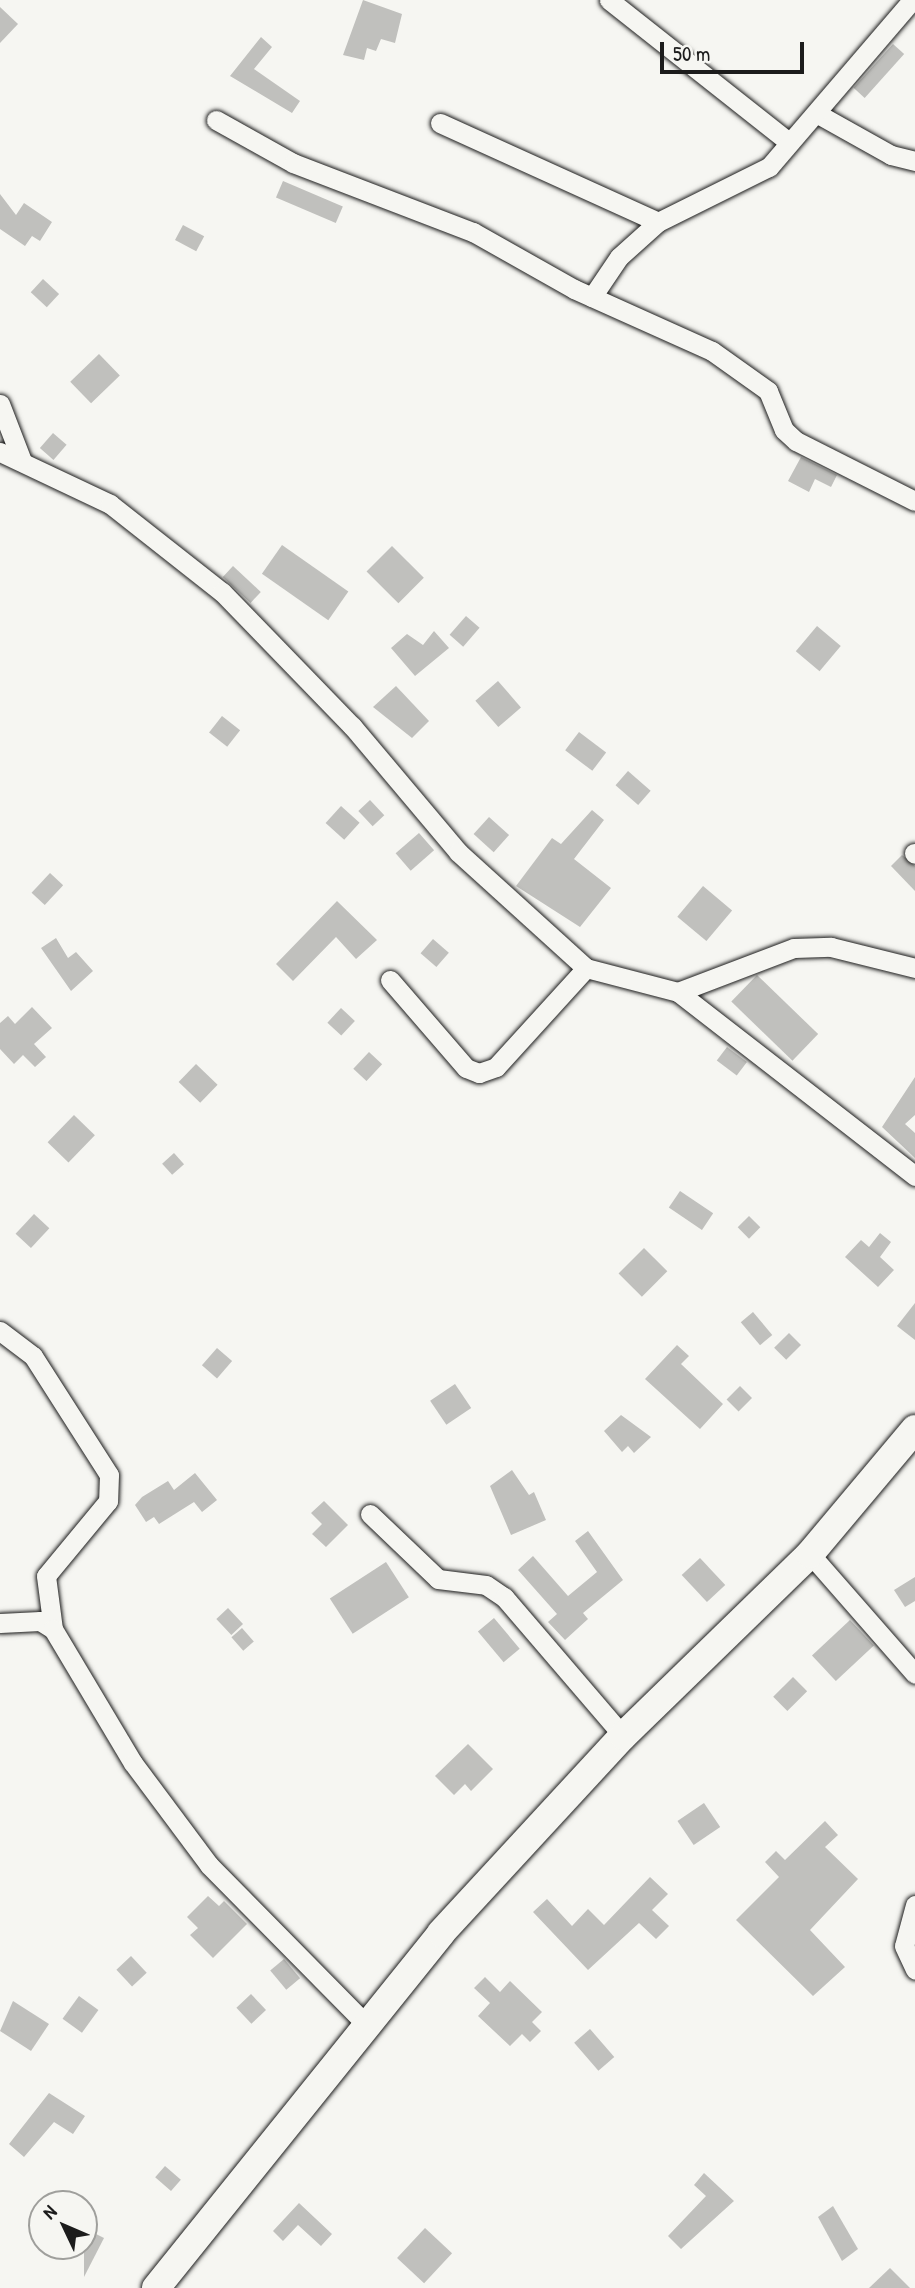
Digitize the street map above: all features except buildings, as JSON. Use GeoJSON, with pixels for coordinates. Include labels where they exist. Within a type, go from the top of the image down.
{"type":"FeatureCollection","features":[{"type":"Feature","properties":{"kind":"main road"},"geometry":{"type":"LineString","coordinates":[[156,2288],[363,2022],[623,1736],[810,1554],[915,1429]]}},
{"type":"Feature","properties":{"kind":"street"},"geometry":{"type":"LineString","coordinates":[[609,0],[786,140]]}},
{"type":"Feature","properties":{"kind":"street"},"geometry":{"type":"LineString","coordinates":[[592,297],[619,257],[658,222],[769,167],[786,140],[816,113],[912,0]]}},
{"type":"Feature","properties":{"kind":"street"},"geometry":{"type":"LineString","coordinates":[[816,113],[891,155],[915,162]]}},
{"type":"Feature","properties":{"kind":"street"},"geometry":{"type":"LineString","coordinates":[[216,120],[293,163],[473,232],[592,297],[712,351],[768,391],[784,430],[796,440],[915,501]]}},
{"type":"Feature","properties":{"kind":"street"},"geometry":{"type":"LineString","coordinates":[[440,123],[658,222]]}},
{"type":"Feature","properties":{"kind":"street"},"geometry":{"type":"LineString","coordinates":[[0,404],[22,461]]}},
{"type":"Feature","properties":{"kind":"street"},"geometry":{"type":"LineString","coordinates":[[0,452],[110,504],[222,592],[352,726],[458,852],[586,968],[678,992],[915,1176]]}},
{"type":"Feature","properties":{"kind":"street"},"geometry":{"type":"LineString","coordinates":[[678,992],[794,948],[831,947],[915,968]]}},
{"type":"Feature","properties":{"kind":"street"},"geometry":{"type":"LineString","coordinates":[[390,980],[466,1068],[479,1073],[496,1067],[586,968]]}},
{"type":"Feature","properties":{"kind":"street"},"geometry":{"type":"LineString","coordinates":[[0,1331],[33,1356],[109,1475],[108,1501],[46,1576],[53,1629],[133,1763],[209,1865],[363,2022]]}},
{"type":"Feature","properties":{"kind":"street"},"geometry":{"type":"LineString","coordinates":[[370,1514],[438,1579],[486,1585],[504,1597],[623,1736]]}},
{"type":"Feature","properties":{"kind":"street"},"geometry":{"type":"LineString","coordinates":[[810,1554],[915,1674]]}},
{"type":"Feature","properties":{"kind":"street"},"geometry":{"type":"LineString","coordinates":[[0,1623],[40,1621],[53,1629]]}},
{"type":"Feature","properties":{"kind":"street"},"geometry":{"type":"LineString","coordinates":[[915,1905],[904,1934],[915,1970]]}}]}
